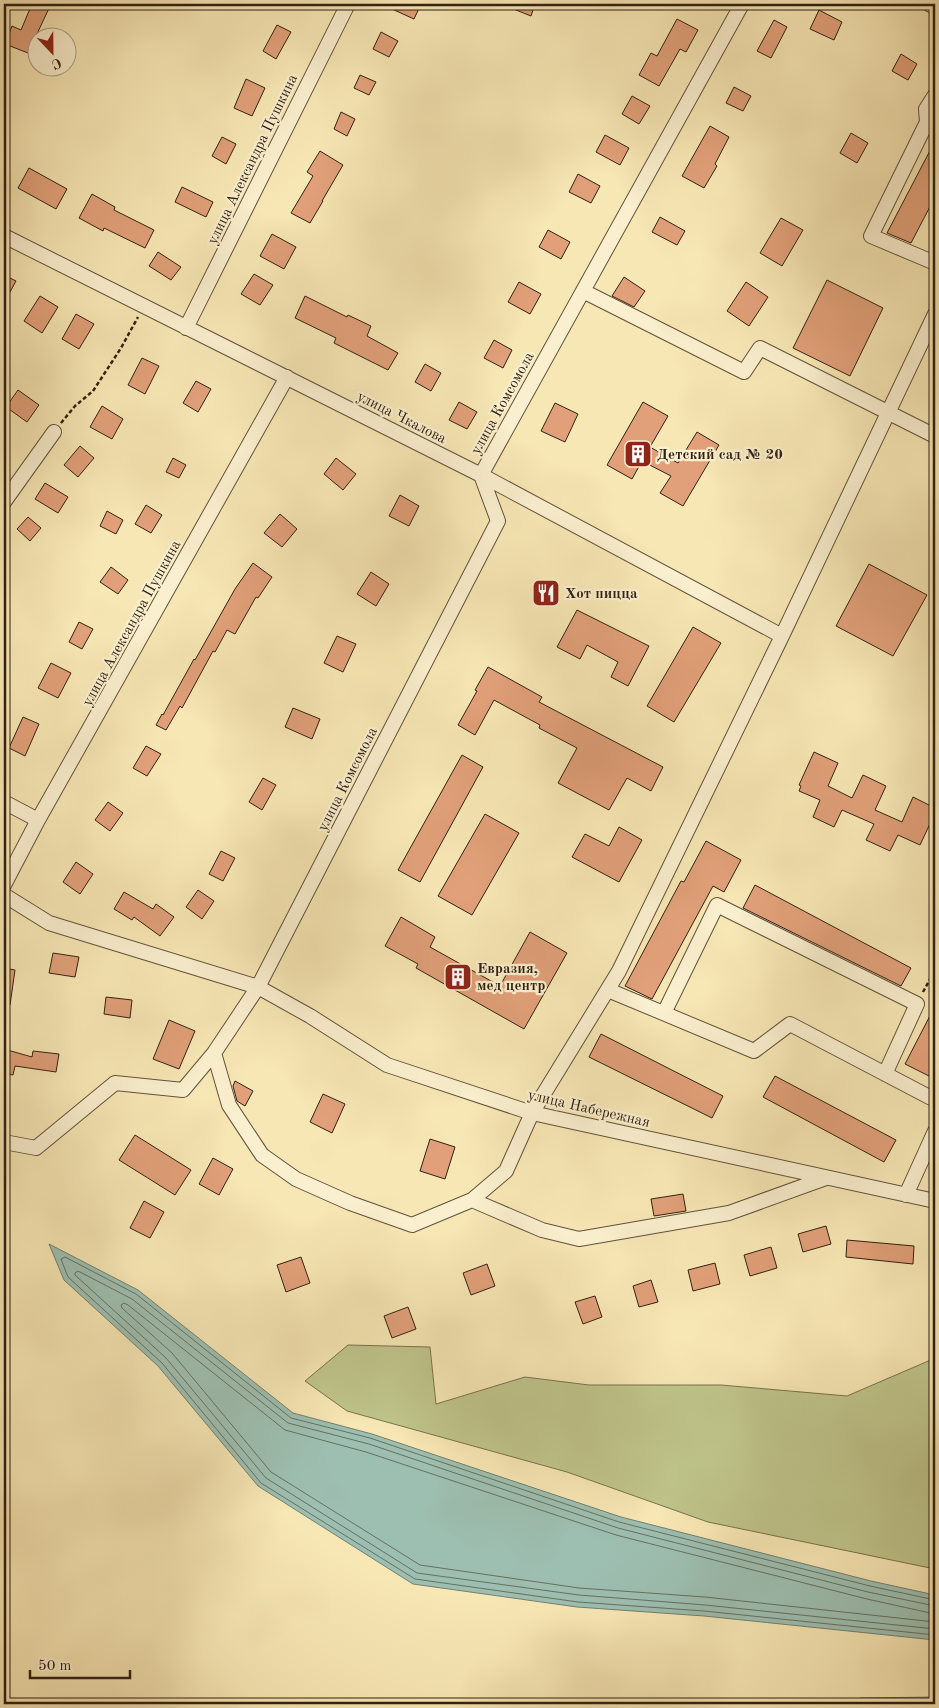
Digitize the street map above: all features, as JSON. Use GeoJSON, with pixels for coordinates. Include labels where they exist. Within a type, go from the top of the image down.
{"type":"FeatureCollection","features":[{"type":"Feature","properties":{"kind":"street","name":"улица Александра Пушкина"},"geometry":{"type":"LineString","coordinates":[[186,328],[348,4]]}},
{"type":"Feature","properties":{"kind":"street","name":"улица Комсомола"},"geometry":{"type":"LineString","coordinates":[[4,1142],[36,1148],[115,1083],[183,1090],[214,1053],[258,987],[498,521],[481,475],[742,4]]}},
{"type":"Feature","properties":{"kind":"street"},"geometry":{"type":"LineString","coordinates":[[929,4],[935,7]]}},
{"type":"Feature","properties":{"kind":"street"},"geometry":{"type":"LineString","coordinates":[[935,95],[926,108],[931,121],[871,236],[935,263]]}},
{"type":"Feature","properties":{"kind":"street","name":"улица Чкалова"},"geometry":{"type":"LineString","coordinates":[[4,236],[481,475],[782,636]]}},
{"type":"Feature","properties":{"kind":"street"},"geometry":{"type":"LineString","coordinates":[[583,291],[744,372],[760,348],[935,436]]}},
{"type":"Feature","properties":{"kind":"street"},"geometry":{"type":"LineString","coordinates":[[214,1053],[229,1105],[262,1155],[296,1178],[350,1203],[412,1225],[472,1200],[506,1171],[532,1113],[619,971],[782,636],[935,314]]}},
{"type":"Feature","properties":{"kind":"street","name":"улица Александра Пушкина"},"geometry":{"type":"LineString","coordinates":[[4,885],[38,820],[288,377]]}},
{"type":"Feature","properties":{"kind":"street"},"geometry":{"type":"LineString","coordinates":[[4,502],[54,432]]}},
{"type":"Feature","properties":{"kind":"street"},"geometry":{"type":"LineString","coordinates":[[4,802],[38,820]]}},
{"type":"Feature","properties":{"kind":"street","name":"улица Набережная"},"geometry":{"type":"LineString","coordinates":[[4,895],[49,923],[258,987],[310,1016],[387,1065],[532,1113],[935,1201]]}},
{"type":"Feature","properties":{"kind":"street"},"geometry":{"type":"LineString","coordinates":[[664,1013],[717,905],[917,1004],[885,1074]]}},
{"type":"Feature","properties":{"kind":"street"},"geometry":{"type":"LineString","coordinates":[[608,990],[754,1051],[790,1024],[935,1100]]}},
{"type":"Feature","properties":{"kind":"street"},"geometry":{"type":"LineString","coordinates":[[906,1195],[935,1131]]}},
{"type":"Feature","properties":{"kind":"street"},"geometry":{"type":"LineString","coordinates":[[472,1200],[542,1230],[578,1239],[729,1213],[827,1178]]}},
{"type":"Feature","properties":{"kind":"path"},"geometry":{"type":"LineString","coordinates":[[54,432],[75,406],[93,391],[121,348],[143,307]]}},
{"type":"Feature","properties":{"kind":"path"},"geometry":{"type":"LineString","coordinates":[[917,1004],[935,970]]}},
{"type":"Feature","properties":{"kind":"green space"},"geometry":{"type":"Polygon","coordinates":[[[348,1345],[430,1347],[436,1404],[525,1377],[589,1385],[721,1385],[847,1396],[933,1359],[935,1353],[935,1569],[708,1522],[567,1472],[347,1411],[305,1381],[348,1345]]]}},
{"type":"Feature","properties":{"kind":"water"},"geometry":{"type":"Polygon","coordinates":[[[49,1244],[138,1290],[293,1413],[372,1434],[621,1517],[871,1581],[935,1595],[935,1640],[704,1616],[577,1607],[413,1584],[258,1486],[158,1366],[64,1280],[49,1244]]]}},
{"type":"Feature","properties":{"kind":"water"},"geometry":{"type":"Polygon","coordinates":[[[935,1697],[935,1704],[843,1704],[861,1698],[935,1697]]]}},
{"type":"Feature","properties":{"kind":"building"},"geometry":{"type":"Polygon","coordinates":[[[32,4],[51,4],[40,28],[28,28],[28,53],[5,44],[12,26],[21,30],[32,4]]]}},
{"type":"Feature","properties":{"kind":"building"},"geometry":{"type":"Polygon","coordinates":[[[381,4],[421,4],[414,19],[381,4]]]}},
{"type":"Feature","properties":{"kind":"building"},"geometry":{"type":"Polygon","coordinates":[[[501,4],[535,4],[531,16],[501,4]]]}},
{"type":"Feature","properties":{"kind":"building"},"geometry":{"type":"Polygon","coordinates":[[[819,10],[842,22],[834,40],[810,29],[819,10]]]}},
{"type":"Feature","properties":{"kind":"building"},"geometry":{"type":"Polygon","coordinates":[[[677,19],[698,30],[686,52],[680,49],[659,86],[639,75],[651,53],[657,56],[677,19]]]}},
{"type":"Feature","properties":{"kind":"building"},"geometry":{"type":"Polygon","coordinates":[[[774,20],[787,27],[771,58],[757,51],[774,20]]]}},
{"type":"Feature","properties":{"kind":"building"},"geometry":{"type":"Polygon","coordinates":[[[277,25],[291,32],[276,59],[263,51],[277,25]]]}},
{"type":"Feature","properties":{"kind":"building"},"geometry":{"type":"Polygon","coordinates":[[[381,32],[398,41],[389,57],[373,49],[381,32]]]}},
{"type":"Feature","properties":{"kind":"building"},"geometry":{"type":"Polygon","coordinates":[[[901,54],[917,64],[908,80],[892,71],[901,54]]]}},
{"type":"Feature","properties":{"kind":"building"},"geometry":{"type":"Polygon","coordinates":[[[360,75],[376,82],[369,95],[354,88],[360,75]]]}},
{"type":"Feature","properties":{"kind":"building"},"geometry":{"type":"Polygon","coordinates":[[[246,79],[265,88],[252,116],[234,108],[246,79]]]}},
{"type":"Feature","properties":{"kind":"building"},"geometry":{"type":"Polygon","coordinates":[[[734,87],[751,96],[743,111],[726,103],[734,87]]]}},
{"type":"Feature","properties":{"kind":"building"},"geometry":{"type":"Polygon","coordinates":[[[632,96],[650,106],[639,124],[622,114],[632,96]]]}},
{"type":"Feature","properties":{"kind":"building"},"geometry":{"type":"Polygon","coordinates":[[[341,112],[355,119],[347,136],[334,129],[341,112]]]}},
{"type":"Feature","properties":{"kind":"building"},"geometry":{"type":"Polygon","coordinates":[[[710,126],[729,137],[715,164],[717,166],[704,188],[682,176],[710,126]]]}},
{"type":"Feature","properties":{"kind":"building"},"geometry":{"type":"Polygon","coordinates":[[[851,133],[868,143],[857,163],[840,153],[851,133]]]}},
{"type":"Feature","properties":{"kind":"building"},"geometry":{"type":"Polygon","coordinates":[[[605,135],[629,148],[620,165],[596,152],[605,135]]]}},
{"type":"Feature","properties":{"kind":"building"},"geometry":{"type":"Polygon","coordinates":[[[222,137],[236,144],[226,164],[212,156],[222,137]]]}},
{"type":"Feature","properties":{"kind":"building"},"geometry":{"type":"Polygon","coordinates":[[[935,141],[935,197],[911,243],[887,233],[935,141]]]}},
{"type":"Feature","properties":{"kind":"building"},"geometry":{"type":"Polygon","coordinates":[[[320,151],[343,165],[310,223],[291,213],[313,176],[307,172],[320,151]]]}},
{"type":"Feature","properties":{"kind":"building"},"geometry":{"type":"Polygon","coordinates":[[[29,168],[67,189],[56,209],[18,188],[29,168]]]}},
{"type":"Feature","properties":{"kind":"building"},"geometry":{"type":"Polygon","coordinates":[[[578,174],[600,186],[591,203],[569,192],[578,174]]]}},
{"type":"Feature","properties":{"kind":"building"},"geometry":{"type":"Polygon","coordinates":[[[182,187],[213,202],[206,217],[175,202],[182,187]]]}},
{"type":"Feature","properties":{"kind":"building"},"geometry":{"type":"Polygon","coordinates":[[[92,194],[115,207],[114,210],[154,230],[145,248],[104,228],[103,231],[79,218],[92,194]]]}},
{"type":"Feature","properties":{"kind":"building"},"geometry":{"type":"Polygon","coordinates":[[[660,217],[685,231],[677,245],[652,232],[660,217]]]}},
{"type":"Feature","properties":{"kind":"building"},"geometry":{"type":"Polygon","coordinates":[[[781,218],[803,230],[782,266],[760,253],[781,218]]]}},
{"type":"Feature","properties":{"kind":"building"},"geometry":{"type":"Polygon","coordinates":[[[548,230],[570,242],[561,259],[539,247],[548,230]]]}},
{"type":"Feature","properties":{"kind":"building"},"geometry":{"type":"Polygon","coordinates":[[[272,234],[296,247],[284,269],[260,256],[272,234]]]}},
{"type":"Feature","properties":{"kind":"building"},"geometry":{"type":"Polygon","coordinates":[[[158,252],[181,267],[171,280],[149,266],[158,252]]]}},
{"type":"Feature","properties":{"kind":"building"},"geometry":{"type":"Polygon","coordinates":[[[254,274],[273,285],[260,305],[241,294],[254,274]]]}},
{"type":"Feature","properties":{"kind":"building"},"geometry":{"type":"Polygon","coordinates":[[[4,275],[16,281],[4,303],[4,275]]]}},
{"type":"Feature","properties":{"kind":"building"},"geometry":{"type":"Polygon","coordinates":[[[624,277],[645,291],[634,307],[612,296],[624,277]]]}},
{"type":"Feature","properties":{"kind":"building"},"geometry":{"type":"Polygon","coordinates":[[[827,280],[883,308],[850,376],[793,348],[827,280]]]}},
{"type":"Feature","properties":{"kind":"building"},"geometry":{"type":"Polygon","coordinates":[[[519,282],[541,294],[530,314],[508,302],[519,282]]]}},
{"type":"Feature","properties":{"kind":"building"},"geometry":{"type":"Polygon","coordinates":[[[746,282],[768,297],[749,326],[727,311],[746,282]]]}},
{"type":"Feature","properties":{"kind":"building"},"geometry":{"type":"Polygon","coordinates":[[[40,296],[58,307],[42,333],[24,321],[40,296]]]}},
{"type":"Feature","properties":{"kind":"building"},"geometry":{"type":"Polygon","coordinates":[[[305,296],[347,317],[348,315],[371,326],[367,336],[398,353],[388,370],[334,343],[336,338],[295,318],[305,296]]]}},
{"type":"Feature","properties":{"kind":"building"},"geometry":{"type":"Polygon","coordinates":[[[76,314],[94,324],[79,349],[62,339],[76,314]]]}},
{"type":"Feature","properties":{"kind":"building"},"geometry":{"type":"Polygon","coordinates":[[[494,340],[512,350],[503,368],[484,358],[494,340]]]}},
{"type":"Feature","properties":{"kind":"building"},"geometry":{"type":"Polygon","coordinates":[[[142,358],[159,366],[145,394],[128,385],[142,358]]]}},
{"type":"Feature","properties":{"kind":"building"},"geometry":{"type":"Polygon","coordinates":[[[425,364],[441,373],[431,391],[415,382],[425,364]]]}},
{"type":"Feature","properties":{"kind":"building"},"geometry":{"type":"Polygon","coordinates":[[[196,381],[211,389],[198,412],[183,403],[196,381]]]}},
{"type":"Feature","properties":{"kind":"building"},"geometry":{"type":"Polygon","coordinates":[[[18,390],[39,405],[27,422],[6,407],[18,390]]]}},
{"type":"Feature","properties":{"kind":"building"},"geometry":{"type":"Polygon","coordinates":[[[459,402],[477,412],[467,429],[449,420],[459,402]]]}},
{"type":"Feature","properties":{"kind":"building","name":"Детский сад № 20"},"geometry":{"type":"Polygon","coordinates":[[[643,402],[668,416],[650,447],[678,463],[697,432],[719,445],[683,506],[660,493],[671,476],[642,461],[632,479],[607,465],[643,402]]]}},
{"type":"Feature","properties":{"kind":"building"},"geometry":{"type":"Polygon","coordinates":[[[555,403],[578,414],[565,442],[541,431],[555,403]]]}},
{"type":"Feature","properties":{"kind":"building"},"geometry":{"type":"Polygon","coordinates":[[[102,406],[123,419],[112,439],[90,427],[102,406]]]}},
{"type":"Feature","properties":{"kind":"building"},"geometry":{"type":"Polygon","coordinates":[[[80,446],[94,458],[78,477],[64,465],[80,446]]]}},
{"type":"Feature","properties":{"kind":"building"},"geometry":{"type":"Polygon","coordinates":[[[173,458],[186,465],[179,478],[166,472],[173,458]]]}},
{"type":"Feature","properties":{"kind":"building"},"geometry":{"type":"Polygon","coordinates":[[[336,458],[356,474],[343,490],[324,474],[336,458]]]}},
{"type":"Feature","properties":{"kind":"building"},"geometry":{"type":"Polygon","coordinates":[[[45,483],[68,497],[58,513],[35,499],[45,483]]]}},
{"type":"Feature","properties":{"kind":"building"},"geometry":{"type":"Polygon","coordinates":[[[400,495],[419,506],[409,526],[389,516],[400,495]]]}},
{"type":"Feature","properties":{"kind":"building"},"geometry":{"type":"Polygon","coordinates":[[[146,505],[162,515],[151,533],[135,524],[146,505]]]}},
{"type":"Feature","properties":{"kind":"building"},"geometry":{"type":"Polygon","coordinates":[[[107,511],[123,520],[116,534],[100,526],[107,511]]]}},
{"type":"Feature","properties":{"kind":"building"},"geometry":{"type":"Polygon","coordinates":[[[280,514],[297,529],[282,547],[264,533],[280,514]]]}},
{"type":"Feature","properties":{"kind":"building"},"geometry":{"type":"Polygon","coordinates":[[[28,517],[41,528],[30,541],[17,529],[28,517]]]}},
{"type":"Feature","properties":{"kind":"building"},"geometry":{"type":"Polygon","coordinates":[[[253,563],[272,577],[258,598],[256,597],[235,634],[227,630],[215,652],[213,651],[182,708],[180,706],[166,730],[156,725],[235,589],[253,563]]]}},
{"type":"Feature","properties":{"kind":"building"},"geometry":{"type":"Polygon","coordinates":[[[869,564],[927,595],[893,656],[836,626],[869,564]]]}},
{"type":"Feature","properties":{"kind":"building"},"geometry":{"type":"Polygon","coordinates":[[[111,567],[128,580],[118,594],[100,582],[111,567]]]}},
{"type":"Feature","properties":{"kind":"building"},"geometry":{"type":"Polygon","coordinates":[[[371,572],[389,584],[376,606],[357,594],[371,572]]]}},
{"type":"Feature","properties":{"kind":"building"},"geometry":{"type":"Polygon","coordinates":[[[577,610],[649,646],[628,686],[611,677],[618,662],[587,645],[580,659],[557,647],[577,610]]]}},
{"type":"Feature","properties":{"kind":"building"},"geometry":{"type":"Polygon","coordinates":[[[79,622],[93,629],[82,649],[69,642],[79,622]]]}},
{"type":"Feature","properties":{"kind":"building"},"geometry":{"type":"Polygon","coordinates":[[[693,627],[721,643],[674,722],[647,706],[693,627]]]}},
{"type":"Feature","properties":{"kind":"building"},"geometry":{"type":"Polygon","coordinates":[[[337,636],[356,644],[343,672],[324,663],[337,636]]]}},
{"type":"Feature","properties":{"kind":"building"},"geometry":{"type":"Polygon","coordinates":[[[51,663],[71,673],[58,698],[38,688],[51,663]]]}},
{"type":"Feature","properties":{"kind":"building"},"geometry":{"type":"Polygon","coordinates":[[[488,667],[542,697],[539,702],[663,767],[651,791],[627,778],[609,810],[558,783],[577,748],[539,728],[540,725],[494,700],[475,735],[458,725],[488,667]]]}},
{"type":"Feature","properties":{"kind":"building"},"geometry":{"type":"Polygon","coordinates":[[[293,708],[320,719],[312,739],[285,727],[293,708]]]}},
{"type":"Feature","properties":{"kind":"building"},"geometry":{"type":"Polygon","coordinates":[[[23,717],[39,724],[25,756],[9,748],[23,717]]]}},
{"type":"Feature","properties":{"kind":"building"},"geometry":{"type":"Polygon","coordinates":[[[146,746],[161,754],[147,776],[133,768],[146,746]]]}},
{"type":"Feature","properties":{"kind":"building"},"geometry":{"type":"Polygon","coordinates":[[[814,752],[838,763],[828,786],[852,798],[863,775],[886,786],[875,810],[902,822],[913,797],[935,808],[935,813],[920,845],[898,835],[890,851],[866,840],[874,824],[842,810],[834,827],[813,817],[820,800],[799,791],[801,786],[799,785],[814,752]]]}},
{"type":"Feature","properties":{"kind":"building"},"geometry":{"type":"Polygon","coordinates":[[[462,755],[483,767],[420,882],[398,870],[462,755]]]}},
{"type":"Feature","properties":{"kind":"building"},"geometry":{"type":"Polygon","coordinates":[[[263,778],[276,785],[262,810],[249,802],[263,778]]]}},
{"type":"Feature","properties":{"kind":"building"},"geometry":{"type":"Polygon","coordinates":[[[108,802],[123,813],[110,831],[95,820],[108,802]]]}},
{"type":"Feature","properties":{"kind":"building"},"geometry":{"type":"Polygon","coordinates":[[[485,814],[519,833],[472,915],[438,896],[485,814]]]}},
{"type":"Feature","properties":{"kind":"building"},"geometry":{"type":"Polygon","coordinates":[[[619,827],[642,840],[619,882],[572,857],[585,834],[609,846],[619,827]]]}},
{"type":"Feature","properties":{"kind":"building"},"geometry":{"type":"Polygon","coordinates":[[[706,841],[741,860],[724,892],[713,886],[652,999],[625,986],[681,881],[684,882],[706,841]]]}},
{"type":"Feature","properties":{"kind":"building"},"geometry":{"type":"Polygon","coordinates":[[[221,851],[235,858],[223,881],[209,874],[221,851]]]}},
{"type":"Feature","properties":{"kind":"building"},"geometry":{"type":"Polygon","coordinates":[[[76,862],[93,874],[80,894],[63,882],[76,862]]]}},
{"type":"Feature","properties":{"kind":"building"},"geometry":{"type":"Polygon","coordinates":[[[755,885],[911,968],[901,986],[743,908],[755,885]]]}},
{"type":"Feature","properties":{"kind":"building"},"geometry":{"type":"Polygon","coordinates":[[[198,890],[214,901],[202,919],[186,907],[198,890]]]}},
{"type":"Feature","properties":{"kind":"building"},"geometry":{"type":"Polygon","coordinates":[[[124,892],[153,909],[156,904],[174,917],[160,936],[134,917],[132,920],[114,909],[124,892]]]}},
{"type":"Feature","properties":{"kind":"building","name":"Евразия, мед центр"},"geometry":{"type":"Polygon","coordinates":[[[401,917],[435,937],[430,947],[500,986],[530,932],[567,953],[524,1029],[416,968],[418,964],[385,946],[401,917]]]}},
{"type":"Feature","properties":{"kind":"building"},"geometry":{"type":"Polygon","coordinates":[[[53,953],[79,957],[75,977],[49,973],[53,953]]]}},
{"type":"Feature","properties":{"kind":"building"},"geometry":{"type":"Polygon","coordinates":[[[4,968],[15,970],[10,1005],[4,1005],[4,968]]]}},
{"type":"Feature","properties":{"kind":"building"},"geometry":{"type":"Polygon","coordinates":[[[106,997],[132,1000],[130,1018],[104,1014],[106,997]]]}},
{"type":"Feature","properties":{"kind":"building"},"geometry":{"type":"Polygon","coordinates":[[[935,1006],[935,1079],[905,1064],[935,1006]]]}},
{"type":"Feature","properties":{"kind":"building"},"geometry":{"type":"Polygon","coordinates":[[[169,1020],[195,1031],[179,1069],[153,1059],[169,1020]]]}},
{"type":"Feature","properties":{"kind":"building"},"geometry":{"type":"Polygon","coordinates":[[[601,1034],[723,1096],[712,1118],[589,1057],[601,1034]]]}},
{"type":"Feature","properties":{"kind":"building"},"geometry":{"type":"Polygon","coordinates":[[[4,1049],[32,1057],[33,1051],[59,1054],[56,1072],[15,1066],[13,1075],[4,1073],[4,1049]]]}},
{"type":"Feature","properties":{"kind":"building"},"geometry":{"type":"Polygon","coordinates":[[[775,1076],[896,1140],[884,1162],[763,1097],[775,1076]]]}},
{"type":"Feature","properties":{"kind":"building"},"geometry":{"type":"Polygon","coordinates":[[[235,1081],[253,1091],[245,1106],[237,1101],[233,1086],[235,1081]]]}},
{"type":"Feature","properties":{"kind":"building"},"geometry":{"type":"Polygon","coordinates":[[[323,1094],[345,1104],[332,1133],[310,1122],[323,1094]]]}},
{"type":"Feature","properties":{"kind":"building"},"geometry":{"type":"Polygon","coordinates":[[[135,1135],[191,1170],[175,1195],[119,1160],[135,1135]]]}},
{"type":"Feature","properties":{"kind":"building"},"geometry":{"type":"Polygon","coordinates":[[[430,1139],[455,1147],[445,1179],[420,1171],[430,1139]]]}},
{"type":"Feature","properties":{"kind":"building"},"geometry":{"type":"Polygon","coordinates":[[[213,1158],[233,1169],[219,1195],[199,1184],[213,1158]]]}},
{"type":"Feature","properties":{"kind":"building"},"geometry":{"type":"Polygon","coordinates":[[[683,1194],[686,1211],[654,1216],[651,1199],[683,1194]]]}},
{"type":"Feature","properties":{"kind":"building"},"geometry":{"type":"Polygon","coordinates":[[[144,1201],[164,1212],[150,1238],[130,1228],[144,1201]]]}},
{"type":"Feature","properties":{"kind":"building"},"geometry":{"type":"Polygon","coordinates":[[[826,1226],[831,1244],[803,1252],[798,1234],[826,1226]]]}},
{"type":"Feature","properties":{"kind":"building"},"geometry":{"type":"Polygon","coordinates":[[[847,1240],[914,1246],[913,1264],[846,1257],[847,1240]]]}},
{"type":"Feature","properties":{"kind":"building"},"geometry":{"type":"Polygon","coordinates":[[[771,1247],[777,1268],[750,1276],[744,1255],[771,1247]]]}},
{"type":"Feature","properties":{"kind":"building"},"geometry":{"type":"Polygon","coordinates":[[[301,1257],[310,1283],[286,1292],[277,1265],[301,1257]]]}},
{"type":"Feature","properties":{"kind":"building"},"geometry":{"type":"Polygon","coordinates":[[[715,1263],[720,1284],[693,1291],[688,1270],[715,1263]]]}},
{"type":"Feature","properties":{"kind":"building"},"geometry":{"type":"Polygon","coordinates":[[[487,1264],[495,1286],[471,1295],[463,1273],[487,1264]]]}},
{"type":"Feature","properties":{"kind":"building"},"geometry":{"type":"Polygon","coordinates":[[[651,1280],[658,1302],[639,1307],[633,1286],[651,1280]]]}},
{"type":"Feature","properties":{"kind":"building"},"geometry":{"type":"Polygon","coordinates":[[[595,1296],[602,1317],[583,1324],[575,1302],[595,1296]]]}},
{"type":"Feature","properties":{"kind":"building"},"geometry":{"type":"Polygon","coordinates":[[[408,1307],[416,1329],[392,1338],[384,1316],[408,1307]]]}},
{"type":"Feature","properties":{"kind":"place","name":"Детский сад № 20"},"geometry":{"type":"Point","coordinates":[638,454]}},
{"type":"Feature","properties":{"kind":"place","name":"Хот пицца"},"geometry":{"type":"Point","coordinates":[546,593]}},
{"type":"Feature","properties":{"kind":"place","name":"Евразия, мед центр"},"geometry":{"type":"Point","coordinates":[458,977]}}]}
